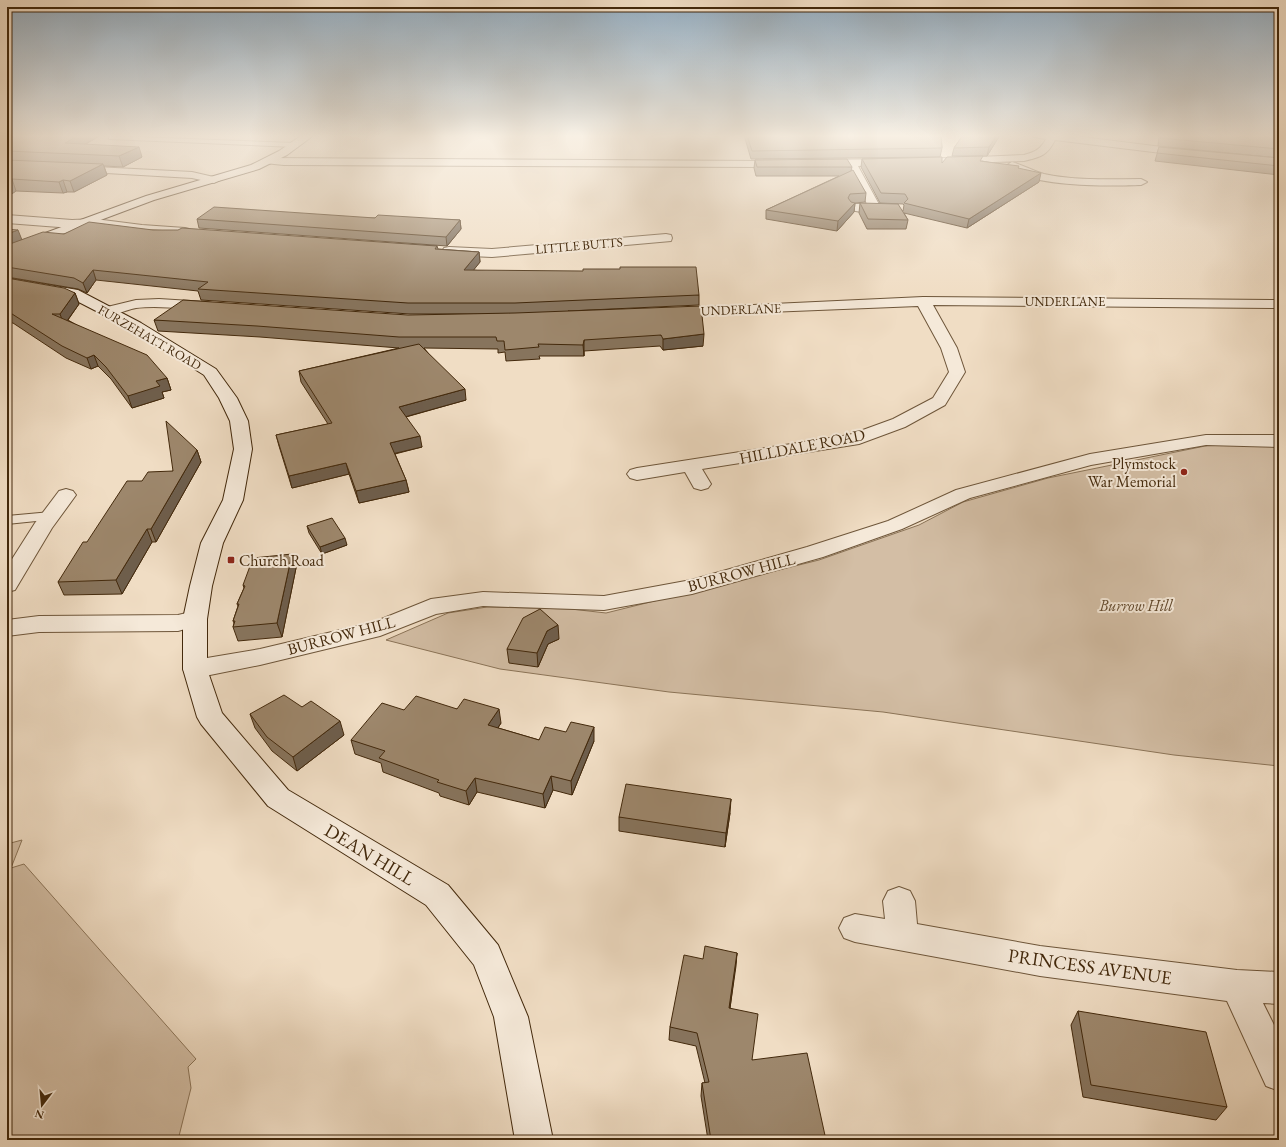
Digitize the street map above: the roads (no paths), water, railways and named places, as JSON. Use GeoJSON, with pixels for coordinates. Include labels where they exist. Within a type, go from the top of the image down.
{"type":"FeatureCollection","features":[{"type":"Feature","properties":{"kind":"street"},"geometry":{"type":"LineString","coordinates":[[7,251],[150,198],[184,189]]}},
{"type":"Feature","properties":{"kind":"street"},"geometry":{"type":"LineString","coordinates":[[854,208],[879,208],[867,189]]}},
{"type":"Feature","properties":{"kind":"street"},"geometry":{"type":"LineString","coordinates":[[7,219],[95,223],[142,229],[197,233]]}},
{"type":"Feature","properties":{"kind":"street","name":"LITTLE BUTTS"},"geometry":{"type":"LineString","coordinates":[[440,251],[492,253],[666,238]]}},
{"type":"Feature","properties":{"kind":"street","name":"FURZEHATT ROAD"},"geometry":{"type":"LineString","coordinates":[[7,282],[73,293],[108,311],[136,326],[210,372],[228,398],[239,421],[243,449],[233,500],[212,543],[200,586]]}},
{"type":"Feature","properties":{"kind":"street","name":"UNDERLANE"},"geometry":{"type":"LineString","coordinates":[[657,312],[923,301],[1279,304]]}},
{"type":"Feature","properties":{"kind":"street","name":"HILLDALE ROAD"},"geometry":{"type":"LineString","coordinates":[[637,474],[853,440],[899,423],[939,401],[957,372],[949,348],[923,301]]}},
{"type":"Feature","properties":{"kind":"street"},"geometry":{"type":"LineString","coordinates":[[108,311],[136,304],[159,303],[218,307]]}},
{"type":"Feature","properties":{"kind":"street","name":"BURROW HILL"},"geometry":{"type":"LineString","coordinates":[[195,669],[260,657],[380,628],[431,607],[482,599],[604,603],[692,587],[815,552],[881,530],[963,494],[1090,460],[1206,440],[1279,441]]}},
{"type":"Feature","properties":{"kind":"street"},"geometry":{"type":"LineString","coordinates":[[690,465],[701,484]]}},
{"type":"Feature","properties":{"kind":"street"},"geometry":{"type":"LineString","coordinates":[[7,586],[42,527],[66,495]]}},
{"type":"Feature","properties":{"kind":"street","name":"DEAN HILL"},"geometry":{"type":"LineString","coordinates":[[200,586],[195,619],[195,669],[210,717],[278,798],[436,895],[487,956],[510,1017],[534,1140]]}},
{"type":"Feature","properties":{"kind":"street"},"geometry":{"type":"LineString","coordinates":[[7,628],[39,624],[178,623],[195,619]]}},
{"type":"Feature","properties":{"kind":"street"},"geometry":{"type":"LineString","coordinates":[[899,901],[902,936]]}},
{"type":"Feature","properties":{"kind":"street","name":"PRINCESS AVENUE"},"geometry":{"type":"LineString","coordinates":[[855,928],[1040,961],[1237,986],[1279,988]]}},
{"type":"Feature","properties":{"kind":"street"},"geometry":{"type":"LineString","coordinates":[[1237,986],[1279,1073]]}},
{"type":"Feature","properties":{"kind":"lane"},"geometry":{"type":"LineString","coordinates":[[7,520],[50,516]]}},
{"type":"Feature","properties":{"kind":"place","name":"Plymstock War Memorial"},"geometry":{"type":"Point","coordinates":[1184,472]}},
{"type":"Feature","properties":{"kind":"place","name":"Church Road"},"geometry":{"type":"Point","coordinates":[231,560]}},
{"type":"Feature","properties":{"kind":"park label","name":"Burrow Hill"},"geometry":{"type":"Point","coordinates":[1136,605]}}]}
